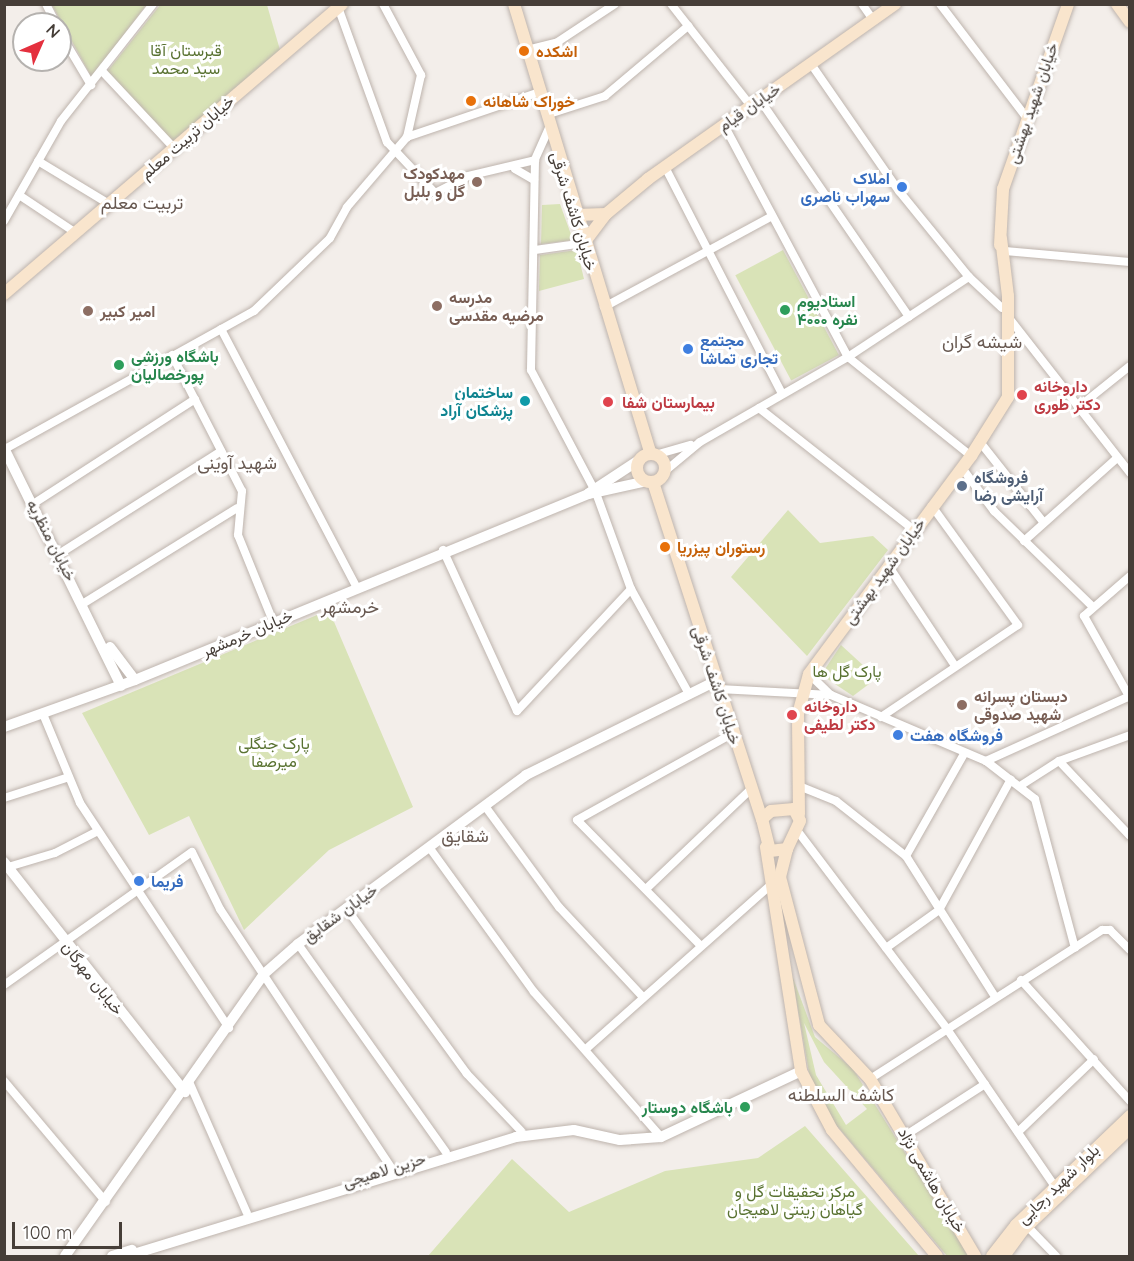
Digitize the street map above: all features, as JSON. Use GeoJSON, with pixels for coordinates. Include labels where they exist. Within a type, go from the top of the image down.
{"type":"FeatureCollection","features":[{"type":"Feature","properties":{"kind":"main road","name":"خیابان کاشف شرقی"},"geometry":{"type":"LineString","coordinates":[[513,4],[636,417],[646,457],[638,473],[650,482],[718,685],[749,791],[762,819],[766,847],[776,880]]}},
{"type":"Feature","properties":{"kind":"main road","name":"خیابان قیام"},"geometry":{"type":"LineString","coordinates":[[584,243],[606,214],[664,167],[895,4]]}},
{"type":"Feature","properties":{"kind":"main road","name":"خیابان شهید بهشتی"},"geometry":{"type":"LineString","coordinates":[[1006,313],[1001,238],[1003,189],[1068,4]]}},
{"type":"Feature","properties":{"kind":"main road"},"geometry":{"type":"LineString","coordinates":[[1117,4],[1130,22]]}},
{"type":"Feature","properties":{"kind":"main road","name":"خیابان تربیت معلم"},"geometry":{"type":"LineString","coordinates":[[4,294],[340,6]]}},
{"type":"Feature","properties":{"kind":"main road"},"geometry":{"type":"LineString","coordinates":[[576,215],[606,214]]}},
{"type":"Feature","properties":{"kind":"main road","name":"خیابان شهید بهشتی"},"geometry":{"type":"LineString","coordinates":[[796,829],[800,786],[800,694],[809,674],[971,456],[1008,397],[1005,251],[1001,238]]}},
{"type":"Feature","properties":{"kind":"main road"},"geometry":{"type":"LineString","coordinates":[[646,457],[664,472],[650,482]]}},
{"type":"Feature","properties":{"kind":"main road"},"geometry":{"type":"LineString","coordinates":[[762,819],[778,809],[799,814]]}},
{"type":"Feature","properties":{"kind":"main road","name":"خیابان هاشمی نژاد"},"geometry":{"type":"LineString","coordinates":[[796,829],[776,880],[819,1024],[870,1079],[906,1135],[975,1257]]}},
{"type":"Feature","properties":{"kind":"main road"},"geometry":{"type":"LineString","coordinates":[[766,847],[776,853],[787,849]]}},
{"type":"Feature","properties":{"kind":"main road"},"geometry":{"type":"LineString","coordinates":[[776,880],[801,1071],[832,1130],[937,1257]]}},
{"type":"Feature","properties":{"kind":"main road","name":"بلوار شهید رجایی"},"geometry":{"type":"LineString","coordinates":[[1004,1250],[1055,1187],[1130,1116]]}},
{"type":"Feature","properties":{"kind":"main road","name":"بلوار شهید رجایی"},"geometry":{"type":"LineString","coordinates":[[992,1257],[1004,1250],[1130,1128]]}},
{"type":"Feature","properties":{"kind":"street"},"geometry":{"type":"LineString","coordinates":[[4,221],[7,206],[18,195],[38,160],[91,85],[153,4]]}},
{"type":"Feature","properties":{"kind":"street"},"geometry":{"type":"LineString","coordinates":[[5,448],[259,307],[335,230],[347,207],[407,137],[421,75],[383,4]]}},
{"type":"Feature","properties":{"kind":"street"},"geometry":{"type":"LineString","coordinates":[[527,50],[556,43],[615,4]]}},
{"type":"Feature","properties":{"kind":"street"},"geometry":{"type":"LineString","coordinates":[[671,4],[756,103],[834,207],[909,317]]}},
{"type":"Feature","properties":{"kind":"street"},"geometry":{"type":"LineString","coordinates":[[862,4],[873,20]]}},
{"type":"Feature","properties":{"kind":"street"},"geometry":{"type":"LineString","coordinates":[[940,4],[1027,118]]}},
{"type":"Feature","properties":{"kind":"street"},"geometry":{"type":"LineString","coordinates":[[340,6],[394,152],[435,193],[468,176],[515,169],[535,160]]}},
{"type":"Feature","properties":{"kind":"street"},"geometry":{"type":"LineString","coordinates":[[546,115],[605,96],[688,26]]}},
{"type":"Feature","properties":{"kind":"street"},"geometry":{"type":"LineString","coordinates":[[72,53],[91,85]]}},
{"type":"Feature","properties":{"kind":"street"},"geometry":{"type":"LineString","coordinates":[[811,64],[850,128],[969,277],[1006,313],[1130,473]]}},
{"type":"Feature","properties":{"kind":"street"},"geometry":{"type":"LineString","coordinates":[[102,71],[174,148]]}},
{"type":"Feature","properties":{"kind":"street"},"geometry":{"type":"LineString","coordinates":[[407,137],[540,92]]}},
{"type":"Feature","properties":{"kind":"street"},"geometry":{"type":"LineString","coordinates":[[724,125],[848,357],[971,456]]}},
{"type":"Feature","properties":{"kind":"street"},"geometry":{"type":"LineString","coordinates":[[549,128],[535,160],[535,250],[528,315],[531,370],[593,492],[631,589],[689,694]]}},
{"type":"Feature","properties":{"kind":"street"},"geometry":{"type":"LineString","coordinates":[[38,160],[109,204]]}},
{"type":"Feature","properties":{"kind":"street"},"geometry":{"type":"LineString","coordinates":[[664,167],[782,394]]}},
{"type":"Feature","properties":{"kind":"street"},"geometry":{"type":"LineString","coordinates":[[515,169],[534,180]]}},
{"type":"Feature","properties":{"kind":"street"},"geometry":{"type":"LineString","coordinates":[[18,195],[76,233]]}},
{"type":"Feature","properties":{"kind":"street"},"geometry":{"type":"LineString","coordinates":[[603,308],[772,216]]}},
{"type":"Feature","properties":{"kind":"street"},"geometry":{"type":"LineString","coordinates":[[535,250],[584,243]]}},
{"type":"Feature","properties":{"kind":"street"},"geometry":{"type":"LineString","coordinates":[[1005,251],[1130,262]]}},
{"type":"Feature","properties":{"kind":"street"},"geometry":{"type":"LineString","coordinates":[[664,472],[700,442],[848,357],[969,277]]}},
{"type":"Feature","properties":{"kind":"street"},"geometry":{"type":"LineString","coordinates":[[221,329],[356,586]]}},
{"type":"Feature","properties":{"kind":"street"},"geometry":{"type":"LineString","coordinates":[[172,355],[242,491],[237,508],[238,536],[273,621]]}},
{"type":"Feature","properties":{"kind":"street"},"geometry":{"type":"LineString","coordinates":[[1080,406],[1130,366]]}},
{"type":"Feature","properties":{"kind":"street"},"geometry":{"type":"LineString","coordinates":[[33,504],[195,399]]}},
{"type":"Feature","properties":{"kind":"street"},"geometry":{"type":"LineString","coordinates":[[759,408],[914,530]]}},
{"type":"Feature","properties":{"kind":"street"},"geometry":{"type":"LineString","coordinates":[[593,492],[646,457],[700,442]]}},
{"type":"Feature","properties":{"kind":"street"},"geometry":{"type":"LineString","coordinates":[[980,442],[1044,523]]}},
{"type":"Feature","properties":{"kind":"street","name":"خیابان منظریه"},"geometry":{"type":"LineString","coordinates":[[5,448],[99,632]]}},
{"type":"Feature","properties":{"kind":"street"},"geometry":{"type":"LineString","coordinates":[[60,554],[222,451]]}},
{"type":"Feature","properties":{"kind":"street"},"geometry":{"type":"LineString","coordinates":[[1024,541],[1117,458]]}},
{"type":"Feature","properties":{"kind":"street"},"geometry":{"type":"LineString","coordinates":[[962,468],[1024,541],[1094,607]]}},
{"type":"Feature","properties":{"kind":"street"},"geometry":{"type":"LineString","coordinates":[[593,492],[650,482]]}},
{"type":"Feature","properties":{"kind":"street","name":"خیابان خرمشهر"},"geometry":{"type":"LineString","coordinates":[[4,727],[122,686],[443,550],[593,492]]}},
{"type":"Feature","properties":{"kind":"street"},"geometry":{"type":"LineString","coordinates":[[881,717],[1018,625],[932,506]]}},
{"type":"Feature","properties":{"kind":"street"},"geometry":{"type":"LineString","coordinates":[[84,603],[237,508]]}},
{"type":"Feature","properties":{"kind":"street"},"geometry":{"type":"LineString","coordinates":[[443,550],[517,711],[631,589]]}},
{"type":"Feature","properties":{"kind":"street"},"geometry":{"type":"LineString","coordinates":[[888,565],[955,666]]}},
{"type":"Feature","properties":{"kind":"street"},"geometry":{"type":"LineString","coordinates":[[986,761],[1129,697],[1084,616],[1130,576]]}},
{"type":"Feature","properties":{"kind":"street"},"geometry":{"type":"LineString","coordinates":[[99,632],[135,680]]}},
{"type":"Feature","properties":{"kind":"street"},"geometry":{"type":"LineString","coordinates":[[99,632],[122,686]]}},
{"type":"Feature","properties":{"kind":"street"},"geometry":{"type":"LineString","coordinates":[[809,674],[831,695],[964,754],[986,761],[1035,799],[1075,948]]}},
{"type":"Feature","properties":{"kind":"street"},"geometry":{"type":"LineString","coordinates":[[718,685],[831,695]]}},
{"type":"Feature","properties":{"kind":"street","name":"خیابان شقایق"},"geometry":{"type":"LineString","coordinates":[[65,1257],[187,1088],[264,974],[298,944],[526,775],[689,694],[718,685]]}},
{"type":"Feature","properties":{"kind":"street"},"geometry":{"type":"LineString","coordinates":[[43,714],[69,777],[98,831],[133,890],[229,1028]]}},
{"type":"Feature","properties":{"kind":"street"},"geometry":{"type":"LineString","coordinates":[[700,945],[577,820],[733,733]]}},
{"type":"Feature","properties":{"kind":"street"},"geometry":{"type":"LineString","coordinates":[[1020,786],[1059,762],[1130,735]]}},
{"type":"Feature","properties":{"kind":"street"},"geometry":{"type":"LineString","coordinates":[[906,856],[964,754]]}},
{"type":"Feature","properties":{"kind":"street"},"geometry":{"type":"LineString","coordinates":[[1059,762],[1130,836]]}},
{"type":"Feature","properties":{"kind":"street"},"geometry":{"type":"LineString","coordinates":[[4,798],[69,777]]}},
{"type":"Feature","properties":{"kind":"street"},"geometry":{"type":"LineString","coordinates":[[886,948],[939,910],[1011,779]]}},
{"type":"Feature","properties":{"kind":"street"},"geometry":{"type":"LineString","coordinates":[[800,786],[836,801],[906,856],[995,997]]}},
{"type":"Feature","properties":{"kind":"street"},"geometry":{"type":"LineString","coordinates":[[646,889],[749,791]]}},
{"type":"Feature","properties":{"kind":"street"},"geometry":{"type":"LineString","coordinates":[[486,806],[559,907],[643,997]]}},
{"type":"Feature","properties":{"kind":"street"},"geometry":{"type":"LineString","coordinates":[[796,829],[947,1029],[1055,1187]]}},
{"type":"Feature","properties":{"kind":"street"},"geometry":{"type":"LineString","coordinates":[[6,865],[55,853],[98,831]]}},
{"type":"Feature","properties":{"kind":"street"},"geometry":{"type":"LineString","coordinates":[[429,847],[534,992],[661,1137]]}},
{"type":"Feature","properties":{"kind":"street"},"geometry":{"type":"LineString","coordinates":[[4,985],[62,939],[192,852],[220,909],[392,1170]]}},
{"type":"Feature","properties":{"kind":"street","name":"خیابان مهرگان"},"geometry":{"type":"LineString","coordinates":[[6,865],[62,939],[187,1088]]}},
{"type":"Feature","properties":{"kind":"street"},"geometry":{"type":"LineString","coordinates":[[586,1049],[700,945],[776,880]]}},
{"type":"Feature","properties":{"kind":"street"},"geometry":{"type":"LineString","coordinates":[[346,908],[467,1074],[521,1131]]}},
{"type":"Feature","properties":{"kind":"street"},"geometry":{"type":"LineString","coordinates":[[870,1079],[1021,980],[1110,930],[1130,950]]}},
{"type":"Feature","properties":{"kind":"street"},"geometry":{"type":"LineString","coordinates":[[298,944],[446,1152]]}},
{"type":"Feature","properties":{"kind":"street"},"geometry":{"type":"LineString","coordinates":[[1021,980],[1130,1101]]}},
{"type":"Feature","properties":{"kind":"street"},"geometry":{"type":"LineString","coordinates":[[1018,1132],[1094,1059]]}},
{"type":"Feature","properties":{"kind":"street","name":"حزین لاهیجی"},"geometry":{"type":"LineString","coordinates":[[112,1257],[247,1213],[392,1170],[550,1131],[620,1140],[661,1137],[801,1071]]}},
{"type":"Feature","properties":{"kind":"street"},"geometry":{"type":"LineString","coordinates":[[4,1081],[106,1202]]}},
{"type":"Feature","properties":{"kind":"street"},"geometry":{"type":"LineString","coordinates":[[906,1135],[985,1083]]}},
{"type":"Feature","properties":{"kind":"street"},"geometry":{"type":"LineString","coordinates":[[187,1088],[247,1213]]}},
{"type":"Feature","properties":{"kind":"street","name":"حزین لاهیجی"},"geometry":{"type":"LineString","coordinates":[[127,1257],[446,1152],[521,1131],[574,1125],[625,1136],[661,1137]]}},
{"type":"Feature","properties":{"kind":"street"},"geometry":{"type":"LineString","coordinates":[[1027,1226],[1056,1257]]}},
{"type":"Feature","properties":{"kind":"green space","name":"قبرستان آقا سید محمد"},"geometry":{"type":"Polygon","coordinates":[[[52,5],[146,5],[92,78],[72,42],[72,12],[56,12],[52,5]]]}},
{"type":"Feature","properties":{"kind":"green space","name":"قبرستان آقا سید محمد"},"geometry":{"type":"Polygon","coordinates":[[[160,5],[267,5],[280,50],[172,143],[106,73],[160,5]]]}},
{"type":"Feature","properties":{"kind":"green space"},"geometry":{"type":"Polygon","coordinates":[[[560,204],[573,240],[541,244],[542,205],[560,204]]]}},
{"type":"Feature","properties":{"kind":"green space"},"geometry":{"type":"Polygon","coordinates":[[[577,250],[584,279],[539,291],[540,255],[577,250]]]}},
{"type":"Feature","properties":{"kind":"green space","name":"استادیوم ۴۰۰۰ نفره"},"geometry":{"type":"Polygon","coordinates":[[[783,250],[839,355],[791,380],[735,275],[783,250]]]}},
{"type":"Feature","properties":{"kind":"green space"},"geometry":{"type":"Polygon","coordinates":[[[788,510],[820,543],[873,536],[888,550],[807,656],[731,577],[788,510]]]}},
{"type":"Feature","properties":{"kind":"green space","name":"پارک جنگلی میرصفا"},"geometry":{"type":"Polygon","coordinates":[[[329,610],[413,807],[329,850],[244,930],[189,816],[149,835],[82,713],[329,610]]]}},
{"type":"Feature","properties":{"kind":"green space","name":"پارک گل ها"},"geometry":{"type":"Polygon","coordinates":[[[841,645],[877,678],[853,696],[826,678],[825,669],[841,645]]]}},
{"type":"Feature","properties":{"kind":"green space"},"geometry":{"type":"Polygon","coordinates":[[[792,975],[815,1037],[853,1069],[969,1256],[947,1256],[833,1121],[810,1078],[792,975]],[[804,1023],[816,1075],[846,1125],[867,1109],[824,1062],[804,1023]]]}},
{"type":"Feature","properties":{"kind":"green space","name":"مرکز تحقیقات گل و گیاهان زینتی لاهیجان"},"geometry":{"type":"Polygon","coordinates":[[[805,1126],[919,1256],[428,1256],[512,1159],[569,1212],[665,1171],[758,1158],[805,1126]]]}},
{"type":"Feature","properties":{"kind":"place","name":"اشکده"},"geometry":{"type":"Point","coordinates":[524,51]}},
{"type":"Feature","properties":{"kind":"place","name":"خوراک شاهانه"},"geometry":{"type":"Point","coordinates":[471,101]}},
{"type":"Feature","properties":{"kind":"place","name":"مهدکودک گل و بلبل"},"geometry":{"type":"Point","coordinates":[477,182]}},
{"type":"Feature","properties":{"kind":"place","name":"املاک سهراب ناصری"},"geometry":{"type":"Point","coordinates":[902,187]}},
{"type":"Feature","properties":{"kind":"place","name":"مدرسه مرضیه مقدسی"},"geometry":{"type":"Point","coordinates":[437,306]}},
{"type":"Feature","properties":{"kind":"place","name":"استادیوم ۴۰۰۰ نفره"},"geometry":{"type":"Point","coordinates":[785,310]}},
{"type":"Feature","properties":{"kind":"place","name":"امیر کبیر"},"geometry":{"type":"Point","coordinates":[88,311]}},
{"type":"Feature","properties":{"kind":"place","name":"مجتمع تجاری تماشا"},"geometry":{"type":"Point","coordinates":[688,349]}},
{"type":"Feature","properties":{"kind":"place","name":"باشگاه ورزشی پورخصالیان"},"geometry":{"type":"Point","coordinates":[119,365]}},
{"type":"Feature","properties":{"kind":"place","name":"داروخانه دکتر طوری"},"geometry":{"type":"Point","coordinates":[1022,395]}},
{"type":"Feature","properties":{"kind":"place","name":"ساختمان پزشکان آراد"},"geometry":{"type":"Point","coordinates":[525,401]}},
{"type":"Feature","properties":{"kind":"place","name":"بیمارستان شفا"},"geometry":{"type":"Point","coordinates":[608,402]}},
{"type":"Feature","properties":{"kind":"place","name":"فروشگاه آرایشی رضا"},"geometry":{"type":"Point","coordinates":[962,486]}},
{"type":"Feature","properties":{"kind":"place","name":"رستوران پیزریا"},"geometry":{"type":"Point","coordinates":[665,547]}},
{"type":"Feature","properties":{"kind":"place","name":"دبستان پسرانه شهید صدوقی"},"geometry":{"type":"Point","coordinates":[962,705]}},
{"type":"Feature","properties":{"kind":"place","name":"داروخانه دکتر لطیفی"},"geometry":{"type":"Point","coordinates":[792,715]}},
{"type":"Feature","properties":{"kind":"place","name":"فروشگاه هفت"},"geometry":{"type":"Point","coordinates":[898,735]}},
{"type":"Feature","properties":{"kind":"place","name":"فریما"},"geometry":{"type":"Point","coordinates":[139,881]}},
{"type":"Feature","properties":{"kind":"place","name":"باشگاه دوستار"},"geometry":{"type":"Point","coordinates":[745,1107]}},
{"type":"Feature","properties":{"kind":"district","name":"تربیت معلم"},"geometry":{"type":"Point","coordinates":[142,203]}},
{"type":"Feature","properties":{"kind":"district","name":"شیشه گران"},"geometry":{"type":"Point","coordinates":[982,342]}},
{"type":"Feature","properties":{"kind":"district","name":"شهید آوینی"},"geometry":{"type":"Point","coordinates":[237,463]}},
{"type":"Feature","properties":{"kind":"district","name":"خرمشهر"},"geometry":{"type":"Point","coordinates":[350,607]}},
{"type":"Feature","properties":{"kind":"district","name":"شقایق"},"geometry":{"type":"Point","coordinates":[465,836]}},
{"type":"Feature","properties":{"kind":"district","name":"کاشف السلطنه"},"geometry":{"type":"Point","coordinates":[841,1095]}}]}
